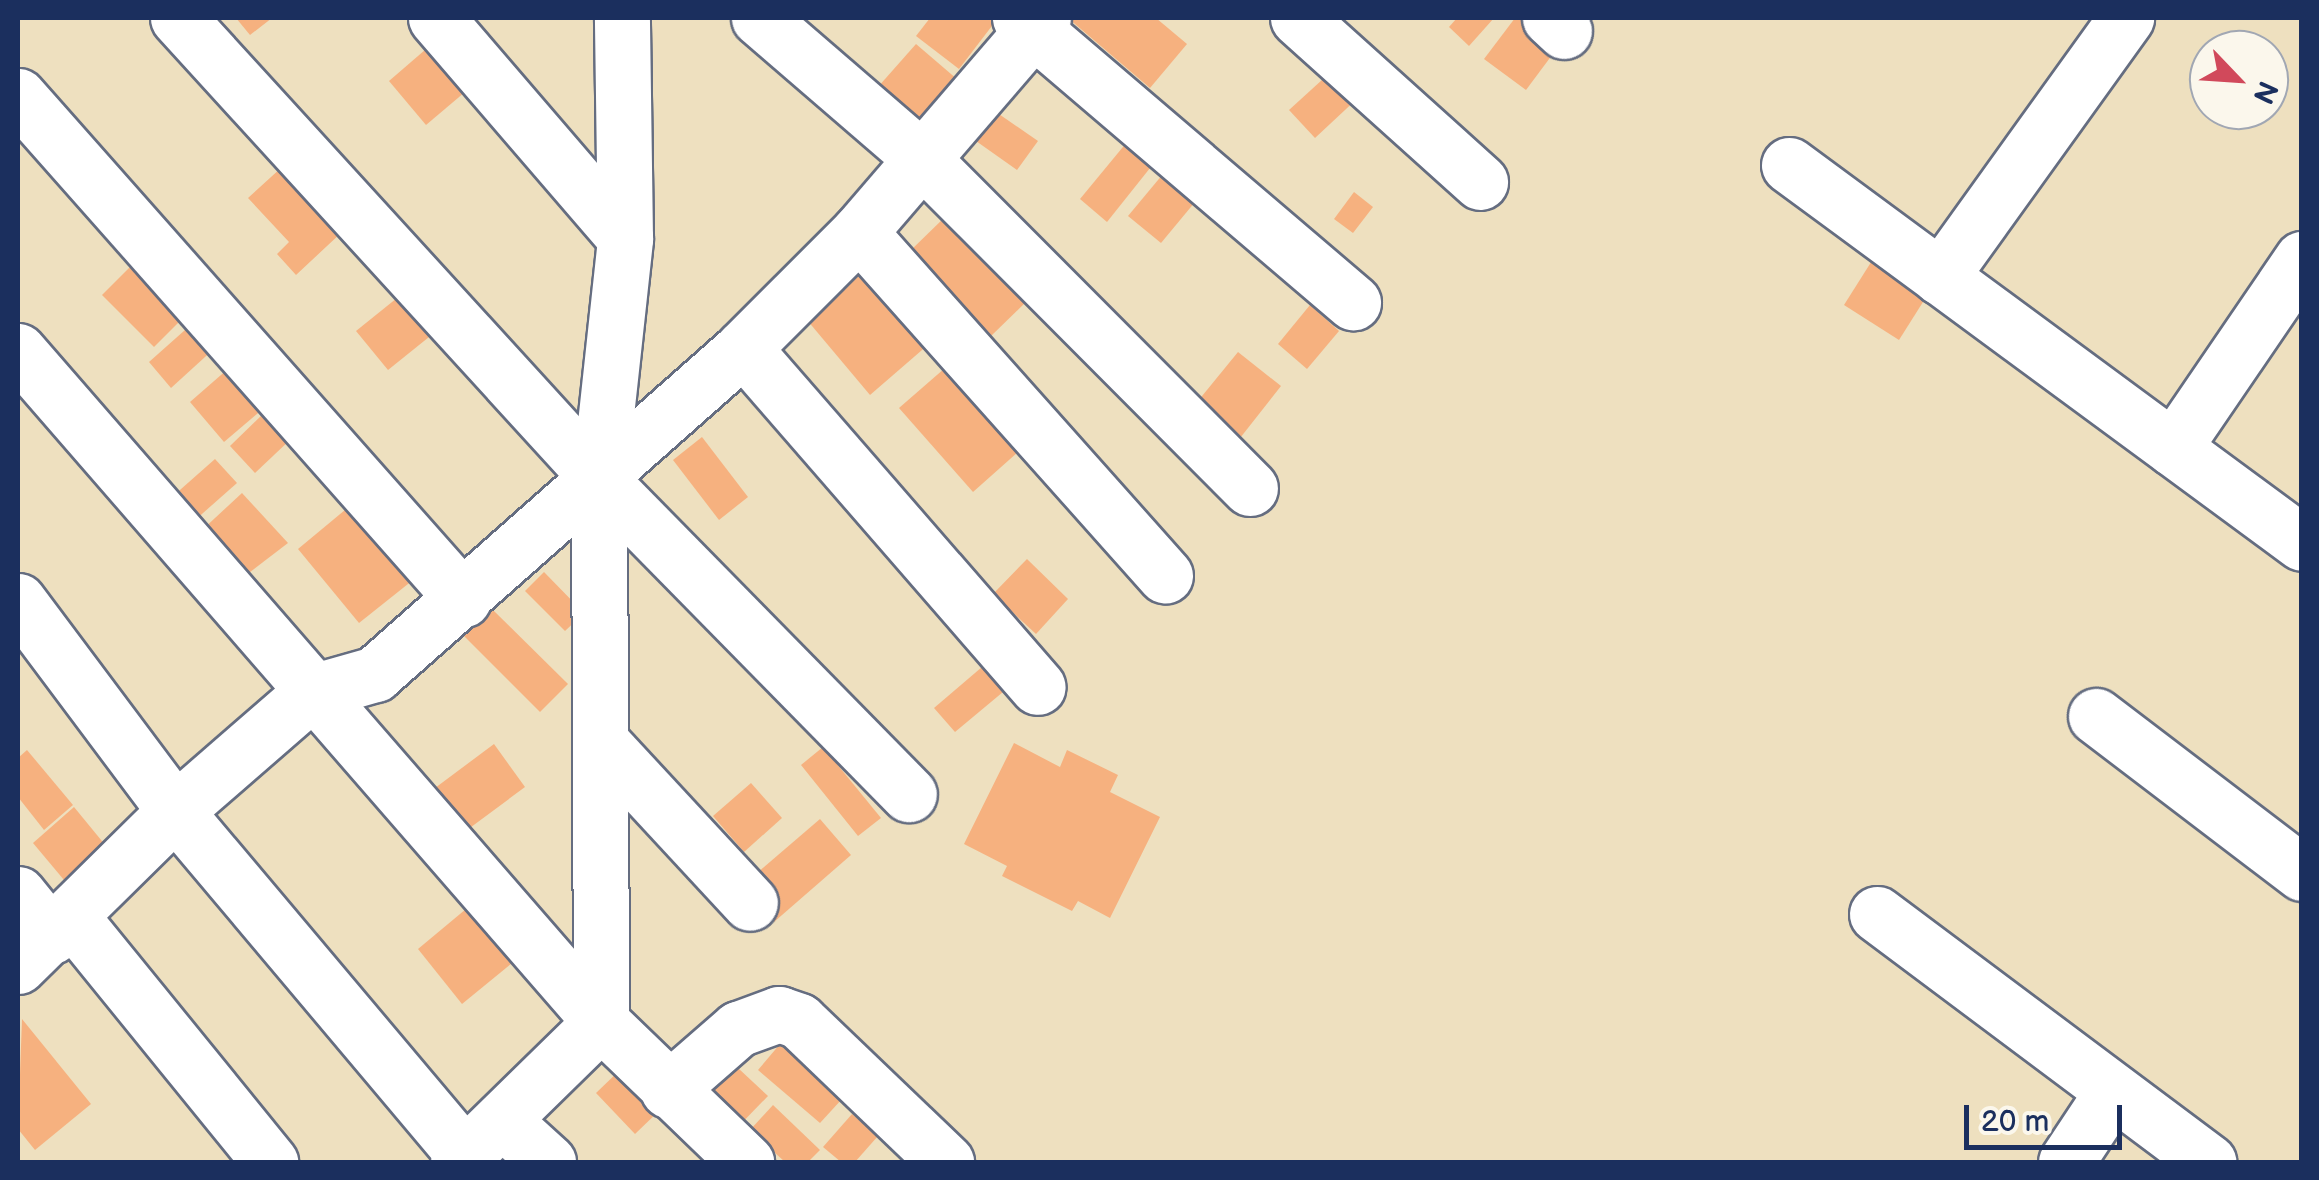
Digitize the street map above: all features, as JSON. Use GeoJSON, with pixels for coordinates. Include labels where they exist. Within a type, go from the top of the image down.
{"type":"FeatureCollection","features":[{"type":"Feature","properties":{"kind":"street"},"geometry":{"type":"LineString","coordinates":[[178,18],[599,479],[909,794]]}},
{"type":"Feature","properties":{"kind":"street"},"geometry":{"type":"LineString","coordinates":[[436,18],[625,238]]}},
{"type":"Feature","properties":{"kind":"street"},"geometry":{"type":"LineString","coordinates":[[475,1146],[600,1022],[599,479],[625,238],[622,18]]}},
{"type":"Feature","properties":{"kind":"street"},"geometry":{"type":"LineString","coordinates":[[759,18],[921,158],[1250,488]]}},
{"type":"Feature","properties":{"kind":"street"},"geometry":{"type":"LineString","coordinates":[[1298,18],[1480,182]]}},
{"type":"Feature","properties":{"kind":"street"},"geometry":{"type":"LineString","coordinates":[[1940,276],[2126,18]]}},
{"type":"Feature","properties":{"kind":"street"},"geometry":{"type":"LineString","coordinates":[[47,940],[175,811],[312,692],[375,674],[743,348],[859,232],[1032,21],[1354,302]]}},
{"type":"Feature","properties":{"kind":"street"},"geometry":{"type":"LineString","coordinates":[[18,96],[463,598]]}},
{"type":"Feature","properties":{"kind":"street"},"geometry":{"type":"LineString","coordinates":[[1789,165],[2302,542]]}},
{"type":"Feature","properties":{"kind":"street"},"geometry":{"type":"LineString","coordinates":[[859,232],[1165,576]]}},
{"type":"Feature","properties":{"kind":"street"},"geometry":{"type":"LineString","coordinates":[[2174,448],[2302,259]]}},
{"type":"Feature","properties":{"kind":"street"},"geometry":{"type":"LineString","coordinates":[[743,348],[1038,687]]}},
{"type":"Feature","properties":{"kind":"street"},"geometry":{"type":"LineString","coordinates":[[18,351],[600,1022],[746,1162]]}},
{"type":"Feature","properties":{"kind":"street"},"geometry":{"type":"LineString","coordinates":[[18,601],[175,811],[475,1146],[548,1162]]}},
{"type":"Feature","properties":{"kind":"street"},"geometry":{"type":"LineString","coordinates":[[2096,716],[2302,873]]}},
{"type":"Feature","properties":{"kind":"street"},"geometry":{"type":"LineString","coordinates":[[601,742],[750,903]]}},
{"type":"Feature","properties":{"kind":"street"},"geometry":{"type":"LineString","coordinates":[[18,894],[47,940],[270,1162]]}},
{"type":"Feature","properties":{"kind":"street"},"geometry":{"type":"LineString","coordinates":[[1877,914],[2209,1162]]}},
{"type":"Feature","properties":{"kind":"street"},"geometry":{"type":"LineString","coordinates":[[668,1090],[738,1029],[779,1014],[799,1021],[946,1162]]}},
{"type":"Feature","properties":{"kind":"street"},"geometry":{"type":"LineString","coordinates":[[2066,1162],[2113,1091]]}},
{"type":"Feature","properties":{"kind":"building"},"geometry":{"type":"Polygon","coordinates":[[[236,18],[272,18],[250,35],[236,18]]]}},
{"type":"Feature","properties":{"kind":"building"},"geometry":{"type":"Polygon","coordinates":[[[930,18],[998,18],[959,69],[916,36],[930,18]]]}},
{"type":"Feature","properties":{"kind":"building"},"geometry":{"type":"Polygon","coordinates":[[[1068,18],[1156,18],[1187,44],[1150,88],[1068,18]]]}},
{"type":"Feature","properties":{"kind":"building"},"geometry":{"type":"Polygon","coordinates":[[[1457,18],[1494,18],[1469,46],[1449,27],[1457,18]]]}},
{"type":"Feature","properties":{"kind":"building"},"geometry":{"type":"Polygon","coordinates":[[[1515,18],[1528,18],[1561,43],[1526,90],[1484,59],[1515,18]]]}},
{"type":"Feature","properties":{"kind":"building"},"geometry":{"type":"Polygon","coordinates":[[[440,37],[478,81],[426,125],[389,81],[440,37]]]}},
{"type":"Feature","properties":{"kind":"building"},"geometry":{"type":"Polygon","coordinates":[[[916,44],[958,80],[913,132],[870,96],[916,44]]]}},
{"type":"Feature","properties":{"kind":"building"},"geometry":{"type":"Polygon","coordinates":[[[1334,69],[1360,96],[1315,138],[1289,110],[1334,69]]]}},
{"type":"Feature","properties":{"kind":"building"},"geometry":{"type":"Polygon","coordinates":[[[996,112],[1038,141],[1017,170],[976,141],[996,112]]]}},
{"type":"Feature","properties":{"kind":"building"},"geometry":{"type":"Polygon","coordinates":[[[1132,136],[1158,158],[1107,222],[1080,199],[1132,136]]]}},
{"type":"Feature","properties":{"kind":"building"},"geometry":{"type":"Polygon","coordinates":[[[282,167],[342,232],[296,275],[277,254],[289,242],[248,198],[282,167]]]}},
{"type":"Feature","properties":{"kind":"building"},"geometry":{"type":"Polygon","coordinates":[[[1168,168],[1200,196],[1161,243],[1128,216],[1168,168]]]}},
{"type":"Feature","properties":{"kind":"building"},"geometry":{"type":"Polygon","coordinates":[[[1354,192],[1373,207],[1353,233],[1334,219],[1354,192]]]}},
{"type":"Feature","properties":{"kind":"building"},"geometry":{"type":"Polygon","coordinates":[[[947,215],[1029,299],[990,337],[908,253],[947,215]]]}},
{"type":"Feature","properties":{"kind":"building"},"geometry":{"type":"Polygon","coordinates":[[[1880,248],[1935,283],[1899,340],[1844,305],[1880,248]]]}},
{"type":"Feature","properties":{"kind":"building"},"geometry":{"type":"Polygon","coordinates":[[[138,259],[190,311],[154,347],[102,295],[138,259]]]}},
{"type":"Feature","properties":{"kind":"building"},"geometry":{"type":"Polygon","coordinates":[[[867,269],[929,344],[870,395],[807,320],[867,269]]]}},
{"type":"Feature","properties":{"kind":"building"},"geometry":{"type":"Polygon","coordinates":[[[402,294],[434,333],[388,370],[356,331],[402,294]]]}},
{"type":"Feature","properties":{"kind":"building"},"geometry":{"type":"Polygon","coordinates":[[[1310,305],[1339,331],[1307,369],[1278,344],[1310,305]]]}},
{"type":"Feature","properties":{"kind":"building"},"geometry":{"type":"Polygon","coordinates":[[[194,322],[216,347],[171,388],[149,362],[194,322]]]}},
{"type":"Feature","properties":{"kind":"building"},"geometry":{"type":"Polygon","coordinates":[[[1238,352],[1281,386],[1233,447],[1189,412],[1238,352]]]}},
{"type":"Feature","properties":{"kind":"building"},"geometry":{"type":"Polygon","coordinates":[[[229,368],[264,408],[224,442],[190,402],[229,368]]]}},
{"type":"Feature","properties":{"kind":"building"},"geometry":{"type":"Polygon","coordinates":[[[945,368],[1018,452],[973,492],[899,408],[945,368]]]}},
{"type":"Feature","properties":{"kind":"building"},"geometry":{"type":"Polygon","coordinates":[[[266,411],[292,438],[255,473],[230,446],[266,411]]]}},
{"type":"Feature","properties":{"kind":"building"},"geometry":{"type":"Polygon","coordinates":[[[702,437],[748,497],[719,520],[673,460],[702,437]]]}},
{"type":"Feature","properties":{"kind":"building"},"geometry":{"type":"Polygon","coordinates":[[[215,459],[237,483],[194,521],[172,497],[215,459]]]}},
{"type":"Feature","properties":{"kind":"building"},"geometry":{"type":"Polygon","coordinates":[[[242,493],[288,543],[241,579],[201,531],[242,493]]]}},
{"type":"Feature","properties":{"kind":"building"},"geometry":{"type":"Polygon","coordinates":[[[351,505],[413,580],[359,623],[298,549],[351,505]]]}},
{"type":"Feature","properties":{"kind":"building"},"geometry":{"type":"Polygon","coordinates":[[[1027,559],[1068,599],[1036,634],[993,594],[1027,559]]]}},
{"type":"Feature","properties":{"kind":"building"},"geometry":{"type":"Polygon","coordinates":[[[544,572],[584,613],[565,631],[525,591],[544,572]]]}},
{"type":"Feature","properties":{"kind":"building"},"geometry":{"type":"Polygon","coordinates":[[[493,610],[568,684],[540,712],[462,634],[493,610]]]}},
{"type":"Feature","properties":{"kind":"building"},"geometry":{"type":"Polygon","coordinates":[[[982,667],[1003,692],[955,732],[934,708],[982,667]]]}},
{"type":"Feature","properties":{"kind":"building"},"geometry":{"type":"Polygon","coordinates":[[[1014,743],[1060,767],[1067,750],[1118,775],[1110,792],[1160,817],[1110,918],[1078,901],[1072,911],[1002,876],[1007,866],[964,844],[1014,743]]]}},
{"type":"Feature","properties":{"kind":"building"},"geometry":{"type":"Polygon","coordinates":[[[494,744],[525,787],[463,833],[431,791],[494,744]]]}},
{"type":"Feature","properties":{"kind":"building"},"geometry":{"type":"Polygon","coordinates":[[[823,747],[881,818],[858,836],[801,765],[823,747]]]}},
{"type":"Feature","properties":{"kind":"building"},"geometry":{"type":"Polygon","coordinates":[[[27,750],[73,805],[44,830],[18,797],[18,758],[27,750]]]}},
{"type":"Feature","properties":{"kind":"building"},"geometry":{"type":"Polygon","coordinates":[[[751,783],[782,818],[744,852],[713,816],[751,783]]]}},
{"type":"Feature","properties":{"kind":"building"},"geometry":{"type":"Polygon","coordinates":[[[74,807],[106,846],[64,880],[33,843],[74,807]]]}},
{"type":"Feature","properties":{"kind":"building"},"geometry":{"type":"Polygon","coordinates":[[[820,819],[851,855],[774,922],[743,885],[820,819]]]}},
{"type":"Feature","properties":{"kind":"building"},"geometry":{"type":"Polygon","coordinates":[[[472,904],[517,959],[462,1004],[418,949],[472,904]]]}},
{"type":"Feature","properties":{"kind":"building"},"geometry":{"type":"Polygon","coordinates":[[[22,1019],[91,1104],[35,1150],[18,1129],[22,1019]]]}},
{"type":"Feature","properties":{"kind":"building"},"geometry":{"type":"Polygon","coordinates":[[[780,1044],[842,1099],[820,1123],[758,1070],[780,1044]]]}},
{"type":"Feature","properties":{"kind":"building"},"geometry":{"type":"Polygon","coordinates":[[[723,1054],[768,1096],[732,1133],[688,1092],[723,1054]]]}},
{"type":"Feature","properties":{"kind":"building"},"geometry":{"type":"Polygon","coordinates":[[[622,1068],[661,1109],[635,1134],[596,1093],[622,1068]]]}},
{"type":"Feature","properties":{"kind":"building"},"geometry":{"type":"Polygon","coordinates":[[[773,1105],[820,1150],[808,1162],[785,1162],[750,1130],[773,1105]]]}},
{"type":"Feature","properties":{"kind":"building"},"geometry":{"type":"Polygon","coordinates":[[[852,1114],[878,1136],[855,1162],[841,1162],[823,1147],[852,1114]]]}}]}
